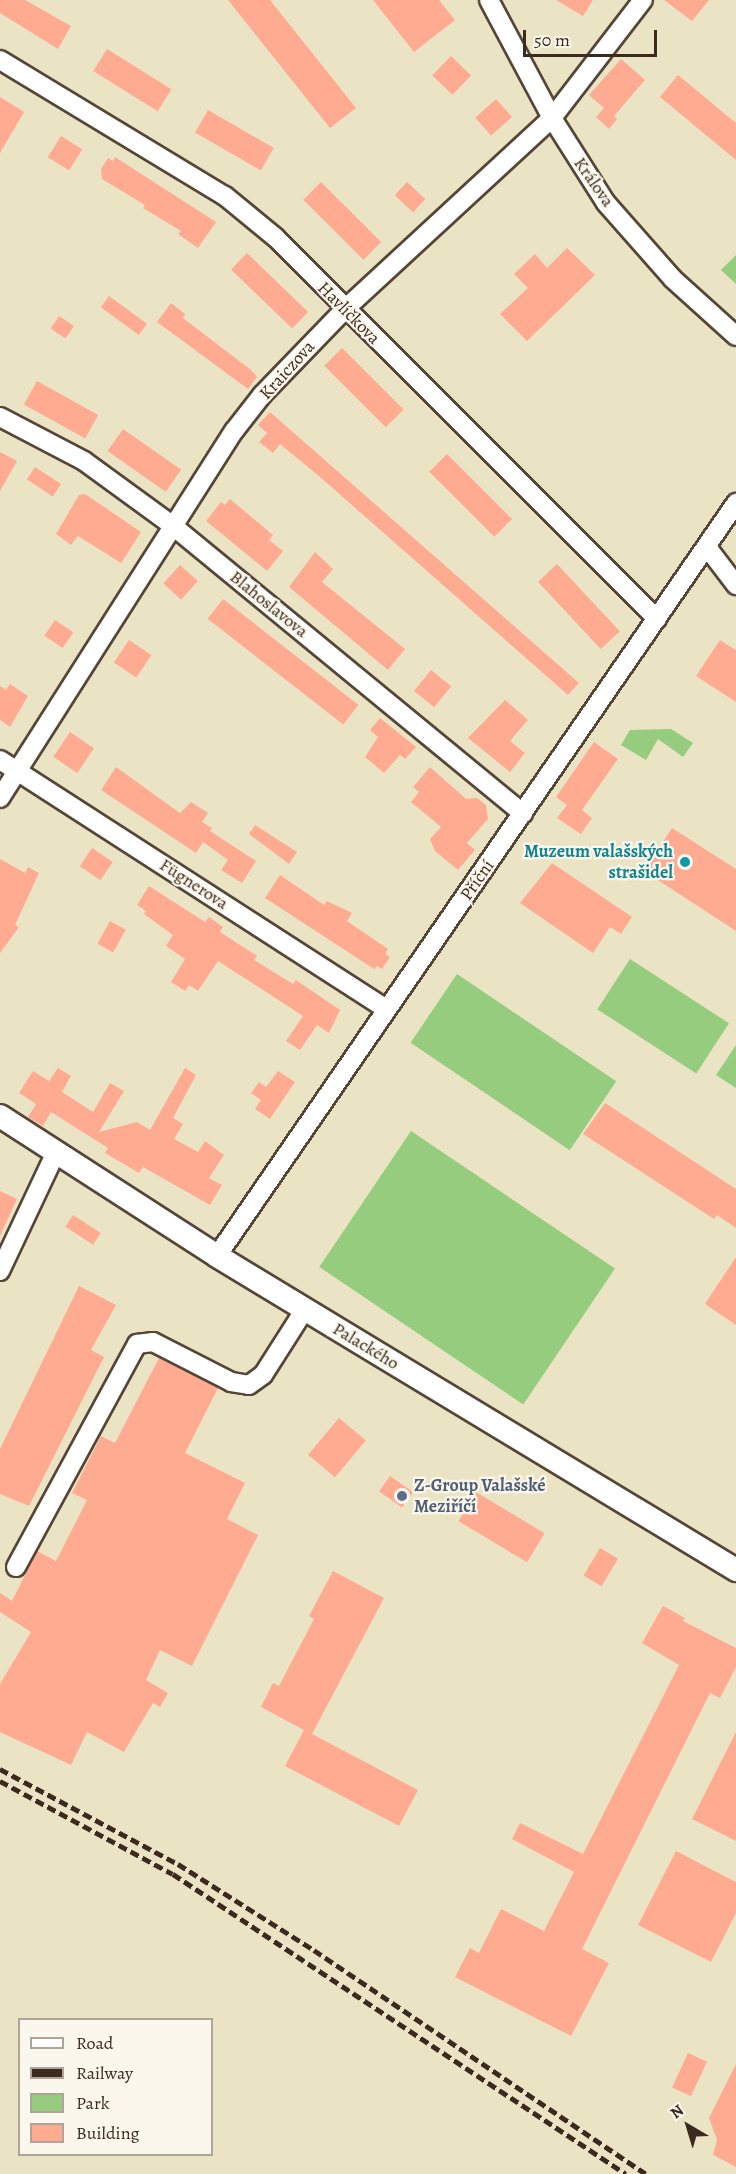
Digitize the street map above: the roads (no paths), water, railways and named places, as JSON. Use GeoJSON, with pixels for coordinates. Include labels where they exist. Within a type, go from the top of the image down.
{"type":"FeatureCollection","features":[{"type":"Feature","properties":{"kind":"street","name":"Králova"},"geometry":{"type":"LineString","coordinates":[[489,0],[552,118],[606,203],[673,279],[736,336]]}},
{"type":"Feature","properties":{"kind":"street","name":"Kraiczova"},"geometry":{"type":"LineString","coordinates":[[0,798],[8,764],[262,395],[345,309],[552,118],[643,0]]}},
{"type":"Feature","properties":{"kind":"street","name":"Havlíčkova"},"geometry":{"type":"LineString","coordinates":[[0,60],[225,196],[275,237],[657,619]]}},
{"type":"Feature","properties":{"kind":"street","name":"Blahoslavova"},"geometry":{"type":"LineString","coordinates":[[0,417],[84,461],[173,526],[523,813]]}},
{"type":"Feature","properties":{"kind":"street","name":"Příční"},"geometry":{"type":"LineString","coordinates":[[217,1256],[736,503]]}},
{"type":"Feature","properties":{"kind":"street"},"geometry":{"type":"LineString","coordinates":[[707,547],[736,585]]}},
{"type":"Feature","properties":{"kind":"street","name":"Fügnerova"},"geometry":{"type":"LineString","coordinates":[[8,764],[387,1010]]}},
{"type":"Feature","properties":{"kind":"street","name":"Palackého"},"geometry":{"type":"LineString","coordinates":[[2,1122],[56,1152],[217,1256],[736,1570]]}},
{"type":"Feature","properties":{"kind":"street"},"geometry":{"type":"LineString","coordinates":[[0,1271],[56,1152]]}},
{"type":"Feature","properties":{"kind":"street"},"geometry":{"type":"LineString","coordinates":[[16,1567],[137,1344],[153,1342],[231,1382],[249,1385],[264,1375],[305,1309]]}},
{"type":"Feature","properties":{"kind":"railway"},"geometry":{"type":"LineString","coordinates":[[0,1769],[178,1864],[314,1950],[646,2174]]}},
{"type":"Feature","properties":{"kind":"railway"},"geometry":{"type":"LineString","coordinates":[[0,1781],[173,1874],[626,2174]]}},
{"type":"Feature","properties":{"kind":"place","name":"Muzeum valašských strašidel"},"geometry":{"type":"Point","coordinates":[685,862]}},
{"type":"Feature","properties":{"kind":"place","name":"Z-Group Valašské Meziříčí"},"geometry":{"type":"Point","coordinates":[402,1496]}}]}
